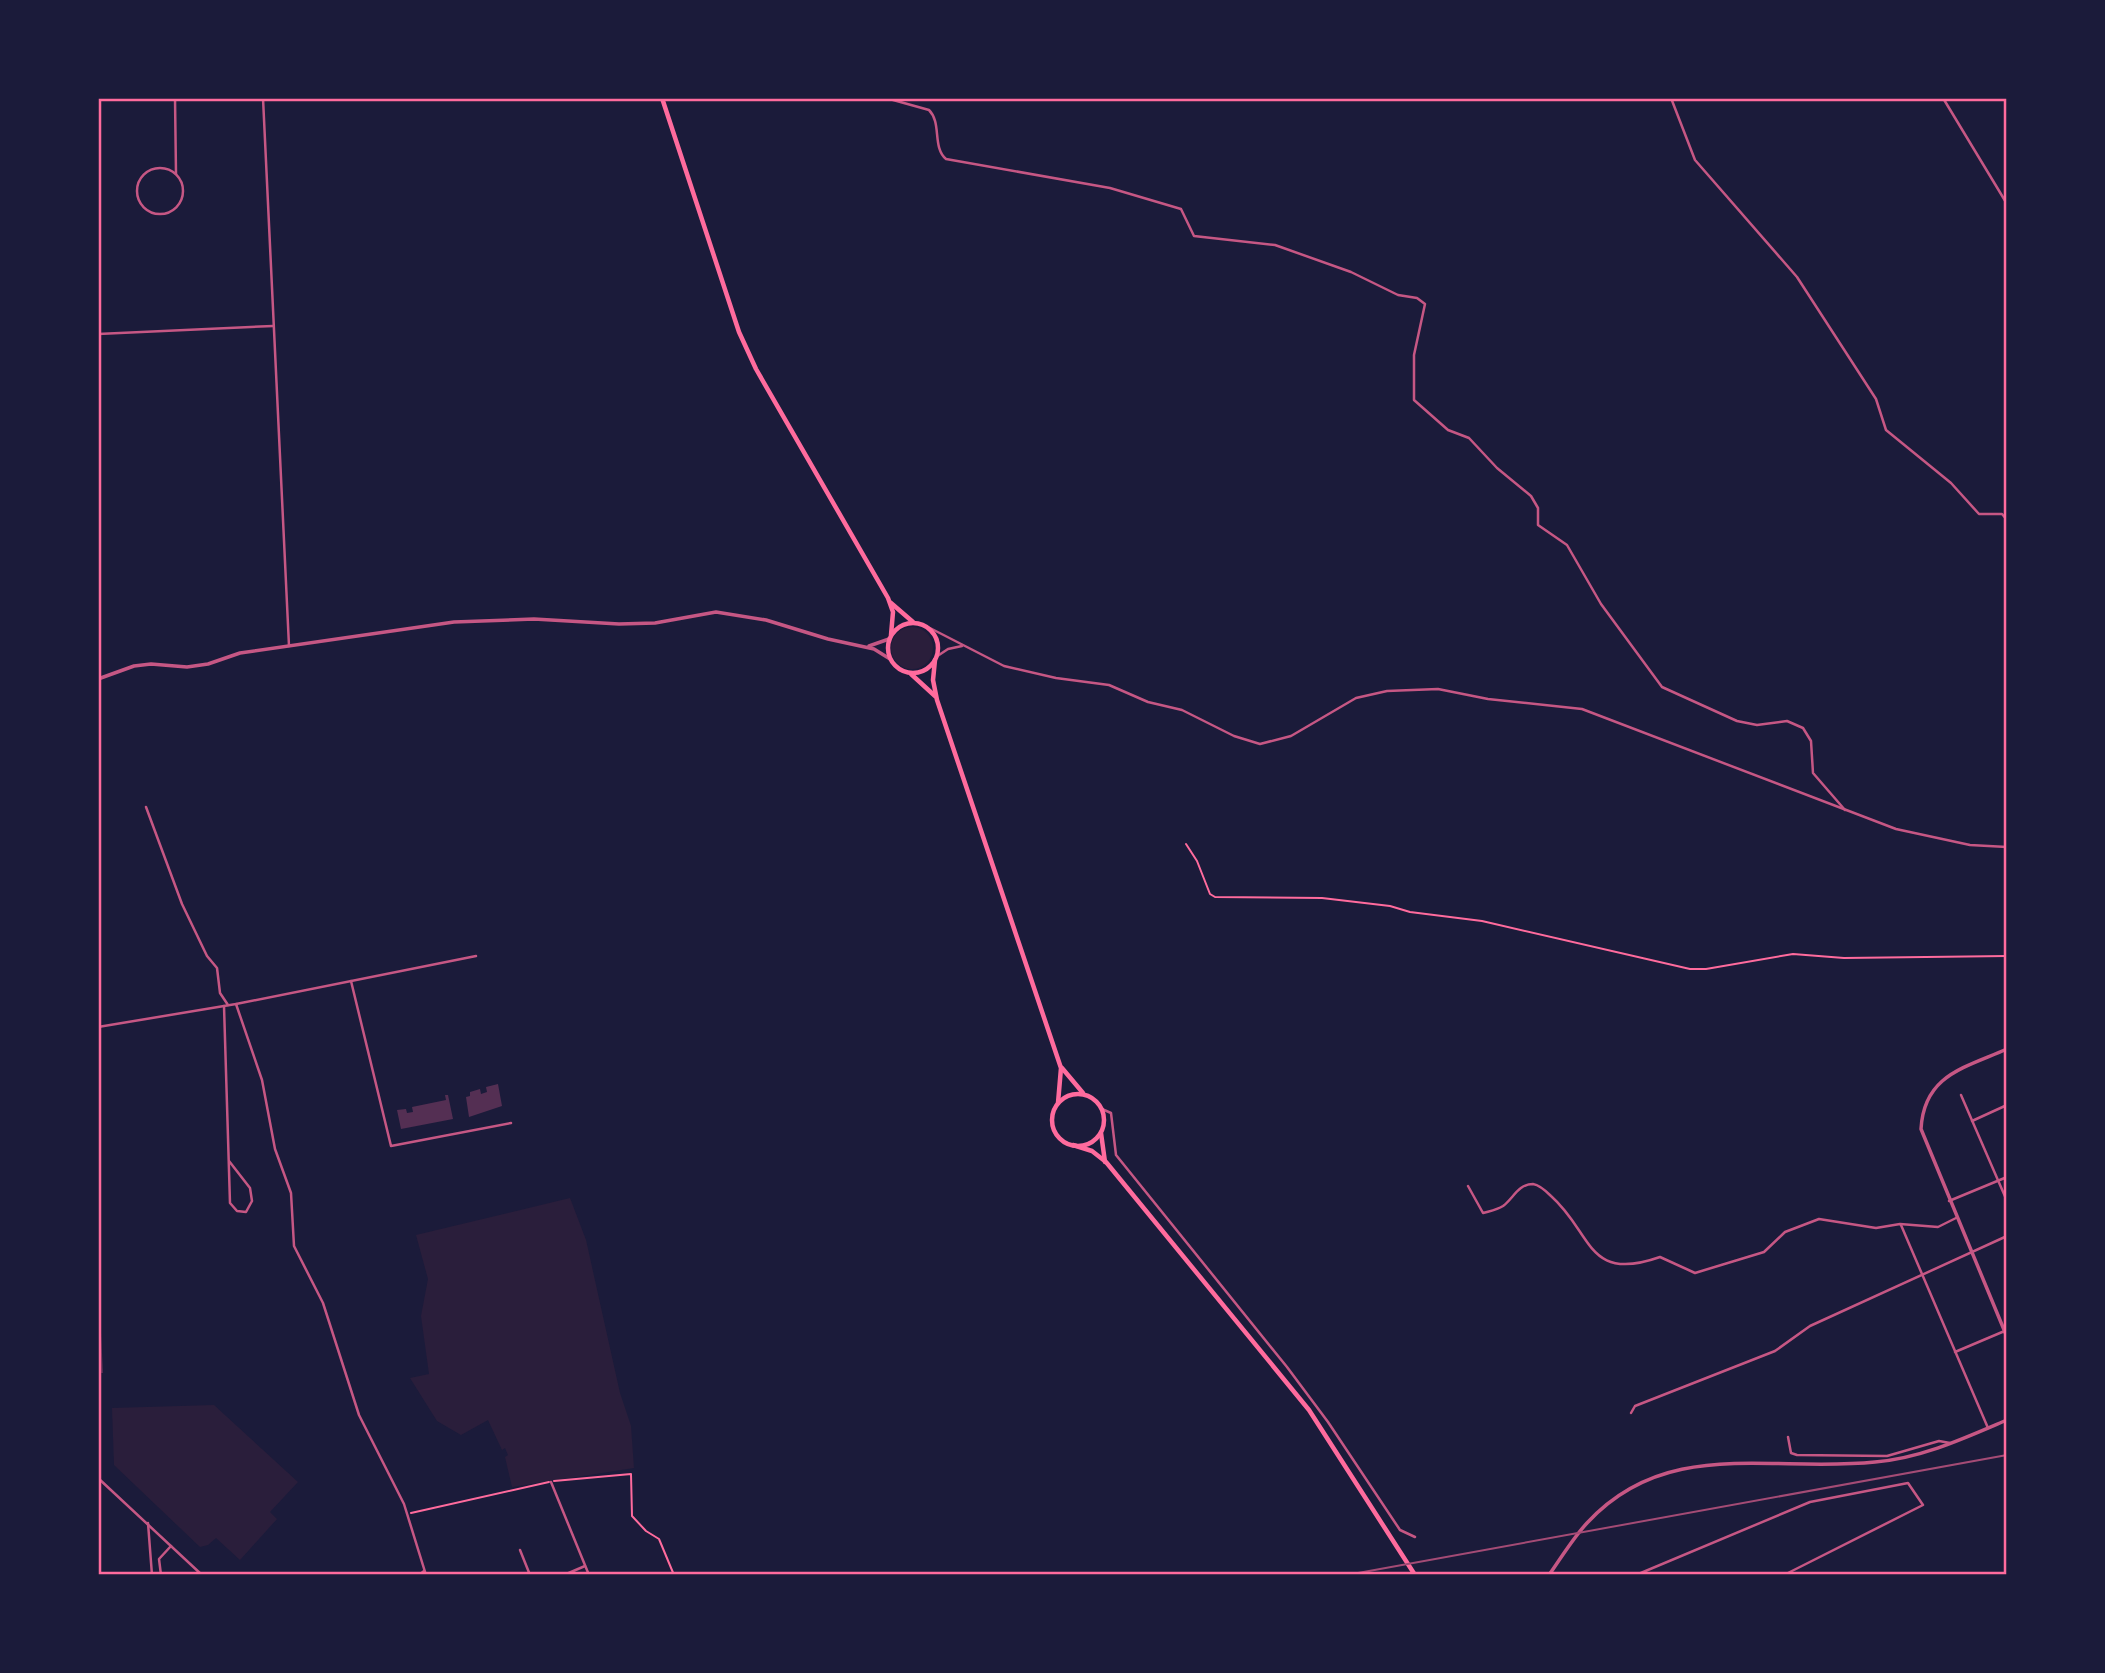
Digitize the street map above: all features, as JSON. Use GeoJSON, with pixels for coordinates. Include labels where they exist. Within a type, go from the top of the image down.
{"type":"FeatureCollection","features":[{"type":"Feature","properties":{"kind":"main road"},"geometry":{"type":"LineString","coordinates":[[662,98],[744,344],[888,598],[893,612],[890,659],[895,666],[922,681],[937,700]]}},
{"type":"Feature","properties":{"kind":"main road"},"geometry":{"type":"LineString","coordinates":[[888,598],[914,623]]}},
{"type":"Feature","properties":{"kind":"main road"},"geometry":{"type":"LineString","coordinates":[[890,637],[901,626],[914,623],[926,626],[937,643],[933,680],[937,700],[1061,1068],[1053,1128],[1058,1136],[1073,1145],[1092,1151],[1106,1163],[1280,1371],[1309,1410],[1415,1575]]}},
{"type":"Feature","properties":{"kind":"main road"},"geometry":{"type":"LineString","coordinates":[[910,673],[924,670],[935,659]]}},
{"type":"Feature","properties":{"kind":"main road"},"geometry":{"type":"LineString","coordinates":[[1061,1068],[1102,1109],[1100,1142],[1106,1163]]}},
{"type":"Feature","properties":{"kind":"main road"},"geometry":{"type":"LineString","coordinates":[[1058,1103],[1068,1096],[1086,1095]]}},
{"type":"Feature","properties":{"kind":"main road"},"geometry":{"type":"LineString","coordinates":[[1073,1145],[1090,1143],[1101,1131]]}},
{"type":"Feature","properties":{"kind":"street"},"geometry":{"type":"LineString","coordinates":[[175,98],[176,174],[183,188],[179,204],[166,213],[144,207],[138,194],[144,175],[157,168],[176,174]]}},
{"type":"Feature","properties":{"kind":"street"},"geometry":{"type":"LineString","coordinates":[[263,98],[289,646]]}},
{"type":"Feature","properties":{"kind":"street"},"geometry":{"type":"LineString","coordinates":[[886,98],[929,110],[934,115],[939,149],[946,159],[1110,188],[1181,209],[1195,236],[1199,238],[1275,245],[1351,272],[1398,295],[1416,298],[1425,304],[1414,355],[1414,400],[1448,430],[1469,438],[1497,468],[1531,496],[1538,508],[1538,525],[1567,545],[1601,604],[1662,687],[1737,721],[1757,725],[1787,721],[1803,728],[1811,741],[1812,773],[1845,810]]}},
{"type":"Feature","properties":{"kind":"street"},"geometry":{"type":"LineString","coordinates":[[1671,98],[1689,151],[1704,172],[1788,264],[1804,286],[1871,390],[1886,430],[1951,483],[1979,514],[2002,514],[2007,520]]}},
{"type":"Feature","properties":{"kind":"street"},"geometry":{"type":"LineString","coordinates":[[1943,98],[2007,204]]}},
{"type":"Feature","properties":{"kind":"street"},"geometry":{"type":"LineString","coordinates":[[98,334],[273,326]]}},
{"type":"Feature","properties":{"kind":"street"},"geometry":{"type":"LineString","coordinates":[[98,679],[134,666],[151,664],[187,667],[289,646],[454,622],[534,619],[619,624],[655,623],[716,612],[766,620],[874,649],[890,659]]}},
{"type":"Feature","properties":{"kind":"street"},"geometry":{"type":"LineString","coordinates":[[926,626],[1020,670],[1126,690],[1148,702],[1182,710],[1234,736],[1260,744],[1291,736],[1356,698],[1387,691],[1438,689],[1488,699],[1582,709],[1896,829],[1970,845],[2007,848]]}},
{"type":"Feature","properties":{"kind":"street"},"geometry":{"type":"LineString","coordinates":[[863,647],[880,645],[890,637]]}},
{"type":"Feature","properties":{"kind":"street"},"geometry":{"type":"LineString","coordinates":[[935,659],[954,646],[965,646]]}},
{"type":"Feature","properties":{"kind":"street"},"geometry":{"type":"LineString","coordinates":[[146,807],[182,904],[207,956],[217,968],[220,993],[226,1006],[229,1161],[230,1203],[237,1211],[246,1212],[252,1201],[250,1188],[229,1161]]}},
{"type":"Feature","properties":{"kind":"street"},"geometry":{"type":"LineString","coordinates":[[98,1027],[226,1006],[476,956]]}},
{"type":"Feature","properties":{"kind":"street"},"geometry":{"type":"LineString","coordinates":[[351,981],[391,1146],[511,1123]]}},
{"type":"Feature","properties":{"kind":"street"},"geometry":{"type":"LineString","coordinates":[[236,1004],[252,1045],[275,1149],[291,1193],[294,1245],[323,1303],[359,1415],[407,1513],[425,1573],[419,1575]]}},
{"type":"Feature","properties":{"kind":"street"},"geometry":{"type":"LineString","coordinates":[[2007,1049],[1941,1080],[1925,1101],[1921,1129],[2007,1337]]}},
{"type":"Feature","properties":{"kind":"street"},"geometry":{"type":"LineString","coordinates":[[1961,1096],[2007,1201]]}},
{"type":"Feature","properties":{"kind":"street"},"geometry":{"type":"LineString","coordinates":[[1972,1121],[2007,1104]]}},
{"type":"Feature","properties":{"kind":"street"},"geometry":{"type":"LineString","coordinates":[[1102,1109],[1111,1113],[1116,1155],[1174,1229],[1197,1252],[1210,1274],[1287,1367],[1328,1422],[1400,1530],[1415,1537]]}},
{"type":"Feature","properties":{"kind":"street"},"geometry":{"type":"LineString","coordinates":[[1949,1201],[2007,1177]]}},
{"type":"Feature","properties":{"kind":"street"},"geometry":{"type":"LineString","coordinates":[[1468,1186],[1483,1213],[1505,1205],[1527,1185],[1538,1186],[1558,1202],[1597,1255],[1632,1265],[1660,1257],[1695,1273],[1764,1252],[1785,1233],[1819,1219],[1876,1228],[1900,1224],[1938,1227],[1956,1218]]}},
{"type":"Feature","properties":{"kind":"street"},"geometry":{"type":"LineString","coordinates":[[1900,1224],[1988,1428]]}},
{"type":"Feature","properties":{"kind":"street"},"geometry":{"type":"LineString","coordinates":[[1631,1413],[1635,1406],[1775,1351],[1810,1326],[2007,1236]]}},
{"type":"Feature","properties":{"kind":"street"},"geometry":{"type":"LineString","coordinates":[[1955,1352],[2006,1331]]}},
{"type":"Feature","properties":{"kind":"street"},"geometry":{"type":"LineString","coordinates":[[1280,1371],[1287,1367]]}},
{"type":"Feature","properties":{"kind":"street"},"geometry":{"type":"LineString","coordinates":[[1549,1575],[1586,1524],[1603,1508],[1621,1493],[1664,1472],[1707,1464],[1873,1463],[1926,1453],[2007,1420]]}},
{"type":"Feature","properties":{"kind":"street"},"geometry":{"type":"LineString","coordinates":[[1788,1437],[1791,1453],[1797,1455],[1857,1454],[1874,1457],[1939,1441],[1950,1443]]}},
{"type":"Feature","properties":{"kind":"street"},"geometry":{"type":"LineString","coordinates":[[98,1478],[202,1575]]}},
{"type":"Feature","properties":{"kind":"street"},"geometry":{"type":"LineString","coordinates":[[551,1482],[589,1575]]}},
{"type":"Feature","properties":{"kind":"street"},"geometry":{"type":"LineString","coordinates":[[1636,1575],[1825,1498],[1908,1483],[1923,1505],[1784,1575]]}},
{"type":"Feature","properties":{"kind":"street"},"geometry":{"type":"LineString","coordinates":[[148,1523],[152,1575]]}},
{"type":"Feature","properties":{"kind":"street"},"geometry":{"type":"LineString","coordinates":[[151,1560],[159,1559],[171,1546]]}},
{"type":"Feature","properties":{"kind":"street"},"geometry":{"type":"LineString","coordinates":[[520,1550],[530,1575]]}},
{"type":"Feature","properties":{"kind":"street"},"geometry":{"type":"LineString","coordinates":[[159,1559],[161,1575]]}},
{"type":"Feature","properties":{"kind":"street"},"geometry":{"type":"LineString","coordinates":[[564,1575],[585,1566]]}},
{"type":"Feature","properties":{"kind":"path"},"geometry":{"type":"LineString","coordinates":[[1186,844],[1197,861],[1210,894],[1215,897],[1322,898],[1390,906],[1410,912],[1495,924],[1667,966],[1706,969],[1793,954],[1844,958],[2007,956]]}},
{"type":"Feature","properties":{"kind":"path"},"geometry":{"type":"LineString","coordinates":[[407,1513],[551,1482],[631,1474],[632,1516],[646,1531],[659,1539],[674,1575]]}},
{"type":"Feature","properties":{"kind":"shaded area"},"geometry":{"type":"Polygon","coordinates":[[[912,627],[927,633],[933,648],[927,663],[912,669],[897,663],[891,648],[897,633],[912,627]]]}},
{"type":"Feature","properties":{"kind":"shaded area"},"geometry":{"type":"Polygon","coordinates":[[[570,1198],[586,1240],[620,1393],[631,1426],[634,1468],[512,1487],[505,1457],[508,1455],[505,1448],[502,1450],[488,1420],[461,1435],[437,1421],[410,1378],[429,1374],[421,1316],[428,1279],[416,1235],[570,1198]]]}},
{"type":"Feature","properties":{"kind":"shaded area"},"geometry":{"type":"Polygon","coordinates":[[[214,1405],[298,1482],[270,1512],[277,1519],[240,1560],[216,1538],[208,1545],[200,1547],[114,1465],[112,1408],[214,1405]]]}},
{"type":"Feature","properties":{"kind":"building"},"geometry":{"type":"Polygon","coordinates":[[[498,1084],[502,1106],[469,1117],[466,1097],[470,1096],[470,1092],[480,1089],[481,1094],[487,1092],[486,1087],[498,1084]]]}},
{"type":"Feature","properties":{"kind":"building"},"geometry":{"type":"Polygon","coordinates":[[[445,1095],[448,1095],[453,1119],[401,1129],[397,1110],[406,1109],[407,1113],[413,1112],[412,1107],[446,1100],[445,1095]]]}},
{"type":"Feature","properties":{"kind":"building"},"geometry":{"type":"Polygon","coordinates":[[[98,1333],[101,1333],[103,1373],[98,1373],[98,1333]]]}},
{"type":"Feature","properties":{"kind":"railway"},"geometry":{"type":"LineString","coordinates":[[1347,1575],[2007,1455]]}}]}
